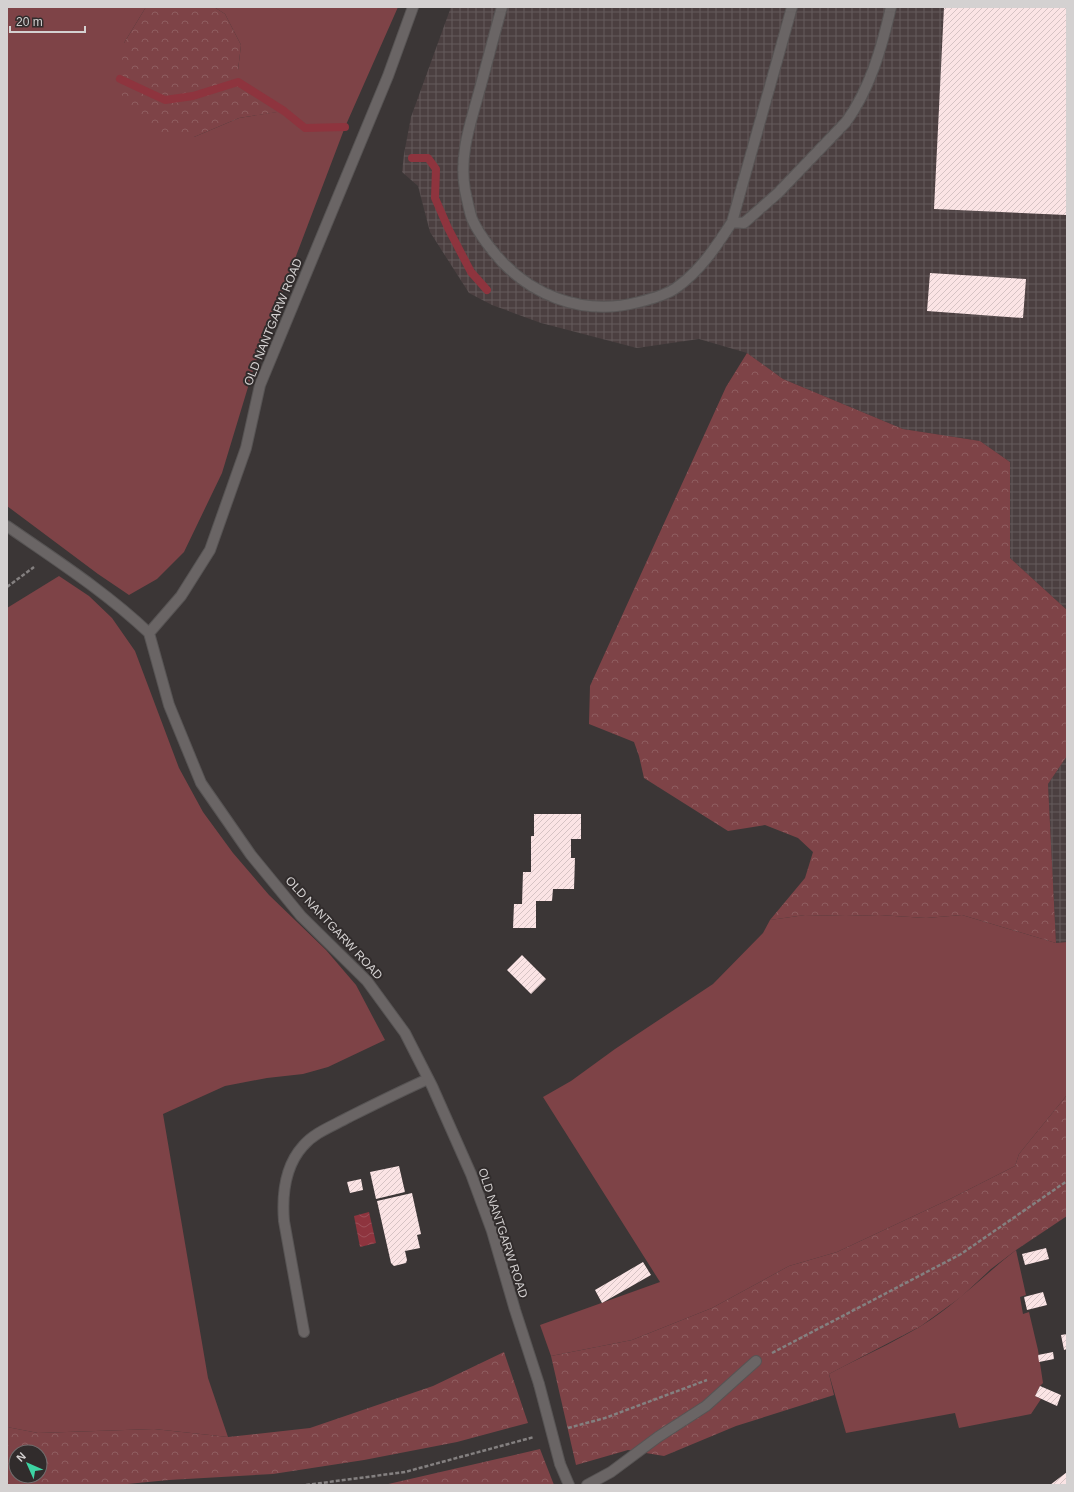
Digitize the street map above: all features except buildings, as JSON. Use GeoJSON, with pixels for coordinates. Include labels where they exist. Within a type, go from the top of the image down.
{"type":"FeatureCollection","features":[{"type":"Feature","properties":{"kind":"street","name":"OLD NANTGARW ROAD"},"geometry":{"type":"LineString","coordinates":[[413,7],[388,76],[260,385],[246,448],[210,550],[181,596],[149,633],[169,705],[201,783],[251,855],[296,910],[367,981],[405,1033],[428,1079],[474,1181],[492,1231],[515,1310],[539,1384],[560,1464],[569,1485]]}},
{"type":"Feature","properties":{"kind":"street"},"geometry":{"type":"LineString","coordinates":[[502,7],[466,136],[463,161],[465,189],[472,218],[484,239],[503,263],[522,281],[552,298],[592,307],[627,305],[651,299],[675,289],[696,271],[714,251],[732,222],[792,7]]}},
{"type":"Feature","properties":{"kind":"street"},"geometry":{"type":"LineString","coordinates":[[732,222],[744,223],[778,193],[846,122],[855,110],[867,88],[891,7]]}},
{"type":"Feature","properties":{"kind":"street"},"geometry":{"type":"LineString","coordinates":[[7,526],[126,611],[149,633]]}},
{"type":"Feature","properties":{"kind":"street"},"geometry":{"type":"LineString","coordinates":[[304,1332],[282,1205],[284,1188],[295,1159],[302,1146],[317,1134],[397,1093],[428,1079]]}},
{"type":"Feature","properties":{"kind":"street"},"geometry":{"type":"LineString","coordinates":[[587,1485],[611,1472],[658,1437],[706,1406],[756,1361]]}},
{"type":"Feature","properties":{"kind":"path"},"geometry":{"type":"LineString","coordinates":[[7,587],[49,556]]}},
{"type":"Feature","properties":{"kind":"path"},"geometry":{"type":"LineString","coordinates":[[756,1361],[960,1254],[1067,1181]]}},
{"type":"Feature","properties":{"kind":"path"},"geometry":{"type":"LineString","coordinates":[[566,1429],[605,1418],[713,1378]]}},
{"type":"Feature","properties":{"kind":"path"},"geometry":{"type":"LineString","coordinates":[[306,1485],[404,1472],[536,1437]]}},
{"type":"Feature","properties":{"kind":"shaded area"},"geometry":{"type":"Polygon","coordinates":[[[451,7],[1067,7],[1067,610],[1010,558],[1010,462],[980,441],[903,429],[783,379],[747,353],[699,339],[637,348],[541,323],[492,305],[469,293],[430,232],[418,186],[402,172],[411,117],[451,7]]]}},
{"type":"Feature","properties":{"kind":"shaded area"},"geometry":{"type":"Polygon","coordinates":[[[1067,756],[1067,942],[1056,943],[1048,784],[1067,756]]]}},
{"type":"Feature","properties":{"kind":"green space"},"geometry":{"type":"Polygon","coordinates":[[[7,7],[146,7],[124,43],[194,137],[239,118],[283,111],[238,82],[241,45],[225,14],[214,7],[398,7],[345,127],[255,364],[222,473],[184,552],[157,579],[129,595],[98,574],[7,506],[7,7]]]}},
{"type":"Feature","properties":{"kind":"green space"},"geometry":{"type":"Polygon","coordinates":[[[146,7],[214,7],[225,14],[241,45],[238,82],[284,111],[239,118],[194,137],[172,136],[145,127],[123,103],[120,79],[124,43],[146,7]]]}},
{"type":"Feature","properties":{"kind":"green space"},"geometry":{"type":"Polygon","coordinates":[[[747,353],[783,379],[903,429],[980,441],[1010,462],[1010,558],[1067,610],[1067,756],[1048,784],[1056,943],[962,915],[926,918],[879,915],[805,915],[770,920],[805,878],[813,852],[798,838],[765,825],[728,831],[644,778],[634,742],[589,724],[590,686],[726,387],[747,353]]]}},
{"type":"Feature","properties":{"kind":"green space"},"geometry":{"type":"Polygon","coordinates":[[[59,576],[89,596],[112,618],[135,651],[179,768],[203,812],[233,853],[269,895],[326,950],[356,985],[385,1040],[328,1067],[303,1074],[267,1078],[225,1086],[163,1114],[208,1378],[228,1437],[154,1429],[38,1433],[7,1427],[7,608],[59,576]]]}},
{"type":"Feature","properties":{"kind":"green space"},"geometry":{"type":"Polygon","coordinates":[[[805,915],[879,915],[926,918],[962,915],[1056,943],[1067,942],[1067,1095],[1019,1154],[1015,1166],[950,1199],[837,1252],[789,1266],[712,1308],[632,1340],[551,1356],[540,1325],[660,1282],[543,1097],[571,1081],[615,1049],[713,984],[763,933],[770,920],[805,915]]]}},
{"type":"Feature","properties":{"kind":"green space"},"geometry":{"type":"Polygon","coordinates":[[[1067,1095],[1067,1216],[1016,1250],[991,1269],[961,1297],[921,1326],[829,1374],[834,1395],[736,1426],[664,1456],[628,1450],[576,1465],[551,1356],[632,1340],[712,1308],[789,1266],[837,1252],[950,1199],[1015,1166],[1019,1154],[1067,1095]]]}},
{"type":"Feature","properties":{"kind":"green space"},"geometry":{"type":"Polygon","coordinates":[[[1016,1250],[1026,1295],[1020,1297],[1023,1314],[1029,1312],[1038,1350],[1043,1383],[1035,1396],[1041,1399],[1031,1414],[959,1428],[955,1413],[846,1433],[829,1374],[898,1339],[934,1318],[1016,1250]]]}},
{"type":"Feature","properties":{"kind":"green space"},"geometry":{"type":"Polygon","coordinates":[[[504,1352],[528,1423],[457,1442],[364,1460],[273,1474],[169,1480],[117,1485],[7,1485],[7,1427],[38,1433],[154,1429],[228,1437],[310,1428],[433,1386],[504,1352]]]}},
{"type":"Feature","properties":{"kind":"green space"},"geometry":{"type":"Polygon","coordinates":[[[540,1449],[554,1485],[384,1485],[540,1449]]]}},
{"type":"Feature","properties":{"kind":"water"},"geometry":{"type":"Polygon","coordinates":[[[369,1212],[376,1243],[360,1247],[354,1216],[369,1212]]]}},
{"type":"Feature","properties":{"kind":"waterway"},"geometry":{"type":"LineString","coordinates":[[120,79],[165,100],[193,96],[238,82],[284,111],[305,128],[345,127]]}},
{"type":"Feature","properties":{"kind":"waterway"},"geometry":{"type":"LineString","coordinates":[[412,158],[428,158],[436,169],[435,198],[448,228],[471,272],[487,290]]}}]}
